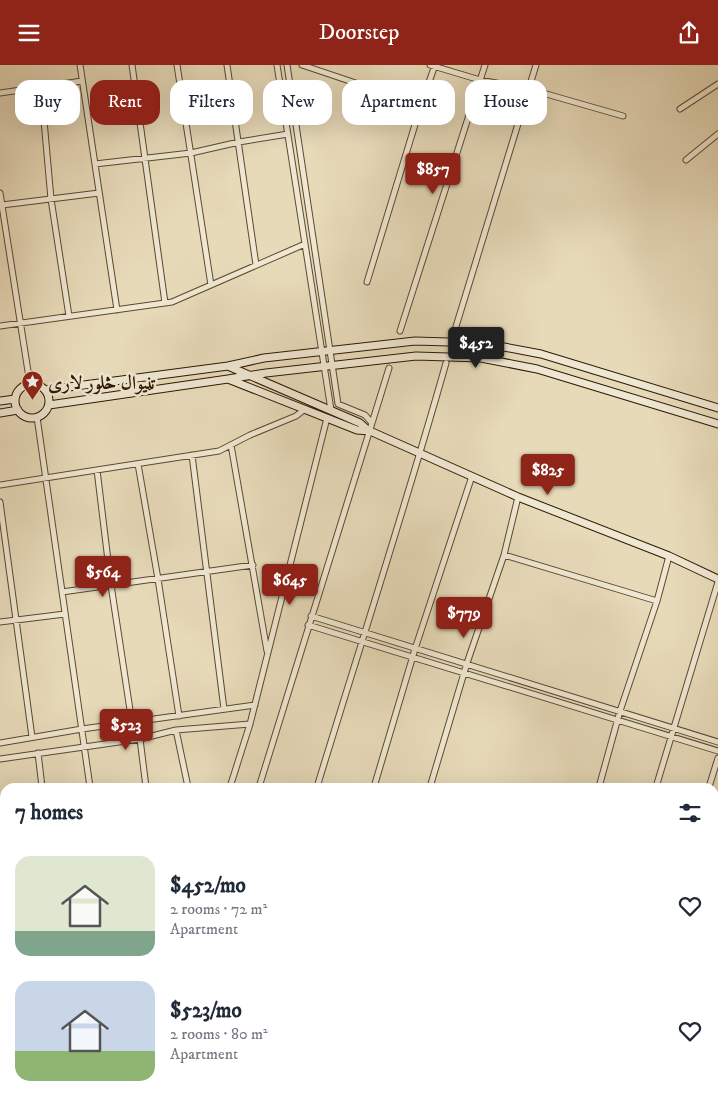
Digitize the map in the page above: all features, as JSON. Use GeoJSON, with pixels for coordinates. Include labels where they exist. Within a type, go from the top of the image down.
{"type":"FeatureCollection","features":[{"type":"Feature","properties":{"kind":"street"},"geometry":{"type":"LineString","coordinates":[[80,65],[117,310]]}},
{"type":"Feature","properties":{"kind":"street"},"geometry":{"type":"LineString","coordinates":[[132,65],[165,303]]}},
{"type":"Feature","properties":{"kind":"street"},"geometry":{"type":"LineString","coordinates":[[177,65],[211,285]]}},
{"type":"Feature","properties":{"kind":"street"},"geometry":{"type":"LineString","coordinates":[[228,65],[256,265]]}},
{"type":"Feature","properties":{"kind":"street"},"geometry":{"type":"LineString","coordinates":[[277,65],[305,244],[326,351]]}},
{"type":"Feature","properties":{"kind":"street"},"geometry":{"type":"LineString","coordinates":[[287,65],[328,366],[331,410]]}},
{"type":"Feature","properties":{"kind":"street"},"geometry":{"type":"LineString","coordinates":[[302,65],[347,80]]}},
{"type":"Feature","properties":{"kind":"street"},"geometry":{"type":"LineString","coordinates":[[429,80],[433,66],[480,80],[484,65]]}},
{"type":"Feature","properties":{"kind":"street"},"geometry":{"type":"LineString","coordinates":[[532,80],[536,65]]}},
{"type":"Feature","properties":{"kind":"street"},"geometry":{"type":"LineString","coordinates":[[680,109],[718,84]]}},
{"type":"Feature","properties":{"kind":"street"},"geometry":{"type":"LineString","coordinates":[[0,93],[15,91]]}},
{"type":"Feature","properties":{"kind":"street"},"geometry":{"type":"LineString","coordinates":[[547,94],[623,116]]}},
{"type":"Feature","properties":{"kind":"street"},"geometry":{"type":"LineString","coordinates":[[44,125],[51,199],[70,316]]}},
{"type":"Feature","properties":{"kind":"street"},"geometry":{"type":"LineString","coordinates":[[367,282],[415,125]]}},
{"type":"Feature","properties":{"kind":"street"},"geometry":{"type":"LineString","coordinates":[[400,331],[466,125]]}},
{"type":"Feature","properties":{"kind":"street"},"geometry":{"type":"LineString","coordinates":[[454,333],[518,125]]}},
{"type":"Feature","properties":{"kind":"street"},"geometry":{"type":"LineString","coordinates":[[686,160],[718,134]]}},
{"type":"Feature","properties":{"kind":"street"},"geometry":{"type":"LineString","coordinates":[[95,164],[191,153],[239,142],[288,135]]}},
{"type":"Feature","properties":{"kind":"street"},"geometry":{"type":"LineString","coordinates":[[0,193],[30,384]]}},
{"type":"Feature","properties":{"kind":"street"},"geometry":{"type":"LineString","coordinates":[[2,205],[99,193]]}},
{"type":"Feature","properties":{"kind":"street"},"geometry":{"type":"LineString","coordinates":[[0,326],[172,302],[305,244]]}},
{"type":"Feature","properties":{"kind":"street"},"geometry":{"type":"LineString","coordinates":[[46,390],[228,366],[264,358],[416,341],[483,343],[541,354],[718,408]]}},
{"type":"Feature","properties":{"kind":"street"},"geometry":{"type":"LineString","coordinates":[[49,405],[250,375],[416,356],[481,358],[537,369],[718,423]]}},
{"type":"Feature","properties":{"kind":"street"},"geometry":{"type":"LineString","coordinates":[[318,783],[421,452],[446,363]]}},
{"type":"Feature","properties":{"kind":"street"},"geometry":{"type":"LineString","coordinates":[[228,366],[360,423],[370,431],[421,452],[518,497],[669,555],[718,580],[657,783]]}},
{"type":"Feature","properties":{"kind":"street"},"geometry":{"type":"LineString","coordinates":[[328,366],[338,404],[365,415],[372,423]]}},
{"type":"Feature","properties":{"kind":"street"},"geometry":{"type":"LineString","coordinates":[[260,783],[389,368]]}},
{"type":"Feature","properties":{"kind":"street"},"geometry":{"type":"LineString","coordinates":[[228,379],[357,430],[370,431]]}},
{"type":"Feature","properties":{"kind":"street"},"geometry":{"type":"LineString","coordinates":[[30,384],[41,386],[46,390],[49,405],[46,411],[37,417],[27,417],[18,410],[15,399],[20,389],[30,384]]}},
{"type":"Feature","properties":{"kind":"street"},"geometry":{"type":"LineString","coordinates":[[0,401],[15,399]]}},
{"type":"Feature","properties":{"kind":"street"},"geometry":{"type":"LineString","coordinates":[[0,485],[219,451],[250,435],[296,416],[305,409]]}},
{"type":"Feature","properties":{"kind":"street"},"geometry":{"type":"LineString","coordinates":[[0,413],[18,410]]}},
{"type":"Feature","properties":{"kind":"street"},"geometry":{"type":"LineString","coordinates":[[37,417],[89,783]]}},
{"type":"Feature","properties":{"kind":"street"},"geometry":{"type":"LineString","coordinates":[[231,783],[255,705],[327,418]]}},
{"type":"Feature","properties":{"kind":"street"},"geometry":{"type":"LineString","coordinates":[[231,445],[268,653]]}},
{"type":"Feature","properties":{"kind":"street"},"geometry":{"type":"LineString","coordinates":[[192,455],[224,709]]}},
{"type":"Feature","properties":{"kind":"street"},"geometry":{"type":"LineString","coordinates":[[138,464],[179,716]]}},
{"type":"Feature","properties":{"kind":"street"},"geometry":{"type":"LineString","coordinates":[[97,470],[132,723]]}},
{"type":"Feature","properties":{"kind":"street"},"geometry":{"type":"LineString","coordinates":[[375,783],[415,649],[472,476]]}},
{"type":"Feature","properties":{"kind":"street"},"geometry":{"type":"LineString","coordinates":[[431,783],[467,663],[504,555],[518,497]]}},
{"type":"Feature","properties":{"kind":"street"},"geometry":{"type":"LineString","coordinates":[[0,502],[32,737]]}},
{"type":"Feature","properties":{"kind":"street"},"geometry":{"type":"LineString","coordinates":[[504,555],[657,601]]}},
{"type":"Feature","properties":{"kind":"street"},"geometry":{"type":"LineString","coordinates":[[600,783],[617,720],[657,601],[669,555]]}},
{"type":"Feature","properties":{"kind":"street"},"geometry":{"type":"LineString","coordinates":[[62,592],[253,565]]}},
{"type":"Feature","properties":{"kind":"street"},"geometry":{"type":"LineString","coordinates":[[0,622],[65,614]]}},
{"type":"Feature","properties":{"kind":"street"},"geometry":{"type":"LineString","coordinates":[[311,615],[718,742]]}},
{"type":"Feature","properties":{"kind":"street"},"geometry":{"type":"LineString","coordinates":[[308,625],[718,751]]}},
{"type":"Feature","properties":{"kind":"street"},"geometry":{"type":"LineString","coordinates":[[0,743],[82,729],[255,705]]}},
{"type":"Feature","properties":{"kind":"street"},"geometry":{"type":"LineString","coordinates":[[0,759],[140,739],[176,730],[250,724]]}},
{"type":"Feature","properties":{"kind":"street"},"geometry":{"type":"LineString","coordinates":[[176,730],[187,783]]}},
{"type":"Feature","properties":{"kind":"street"},"geometry":{"type":"LineString","coordinates":[[140,739],[146,783]]}},
{"type":"Feature","properties":{"kind":"street"},"geometry":{"type":"LineString","coordinates":[[38,753],[42,783]]}},
{"type":"Feature","properties":{"kind":"street"},"geometry":{"type":"LineString","coordinates":[[710,783],[718,757]]}},
{"type":"Feature","properties":{"kind":"place","name":"تڼیوال څلور لاری"},"geometry":{"type":"Point","coordinates":[32,401]}}]}
